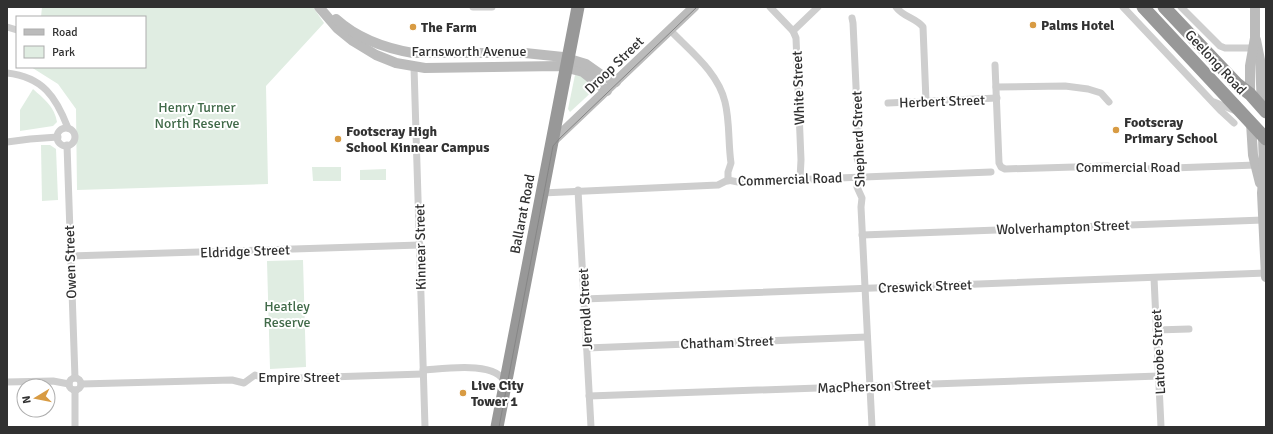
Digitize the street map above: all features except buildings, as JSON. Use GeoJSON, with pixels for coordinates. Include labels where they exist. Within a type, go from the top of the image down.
{"type":"FeatureCollection","features":[{"type":"Feature","properties":{"kind":"highway","name":"Ballarat Road"},"geometry":{"type":"LineString","coordinates":[[498,427],[578,7]]}},
{"type":"Feature","properties":{"kind":"highway","name":"Geelong Road"},"geometry":{"type":"LineString","coordinates":[[1143,7],[1203,59],[1250,94],[1264,109]]}},
{"type":"Feature","properties":{"kind":"highway","name":"Geelong Road"},"geometry":{"type":"LineString","coordinates":[[1164,7],[1203,59],[1242,120],[1265,137]]}},
{"type":"Feature","properties":{"kind":"highway"},"geometry":{"type":"LineString","coordinates":[[1242,120],[1250,94]]}},
{"type":"Feature","properties":{"kind":"highway"},"geometry":{"type":"LineString","coordinates":[[1264,109],[1265,137]]}},
{"type":"Feature","properties":{"kind":"street","name":"Farnsworth Avenue"},"geometry":{"type":"LineString","coordinates":[[319,7],[341,32],[359,46],[385,59],[414,67],[557,66],[568,62]]}},
{"type":"Feature","properties":{"kind":"street","name":"Farnsworth Avenue"},"geometry":{"type":"LineString","coordinates":[[325,7],[343,25],[363,38],[380,45],[414,52],[534,53],[568,62],[586,64],[603,76],[616,82]]}},
{"type":"Feature","properties":{"kind":"street"},"geometry":{"type":"LineString","coordinates":[[473,7],[492,7]]}},
{"type":"Feature","properties":{"kind":"street","name":"Droop Street"},"geometry":{"type":"LineString","coordinates":[[552,142],[694,7]]}},
{"type":"Feature","properties":{"kind":"street","name":"White Street"},"geometry":{"type":"LineString","coordinates":[[770,7],[793,31],[796,38],[801,160],[800,179]]}},
{"type":"Feature","properties":{"kind":"street"},"geometry":{"type":"LineString","coordinates":[[793,31],[818,7]]}},
{"type":"Feature","properties":{"kind":"street"},"geometry":{"type":"LineString","coordinates":[[896,7],[903,15],[919,23],[922,27],[926,101]]}},
{"type":"Feature","properties":{"kind":"street"},"geometry":{"type":"LineString","coordinates":[[1123,7],[1212,101],[1242,120],[1253,155],[1262,167]]}},
{"type":"Feature","properties":{"kind":"street"},"geometry":{"type":"LineString","coordinates":[[1181,7],[1220,46],[1225,48],[1259,49]]}},
{"type":"Feature","properties":{"kind":"street"},"geometry":{"type":"LineString","coordinates":[[1255,7],[1255,38],[1259,49],[1264,109]]}},
{"type":"Feature","properties":{"kind":"street","name":"Shepherd Street"},"geometry":{"type":"LineString","coordinates":[[852,18],[859,142],[857,157],[861,170],[857,187],[862,200],[862,234],[872,427]]}},
{"type":"Feature","properties":{"kind":"street"},"geometry":{"type":"LineString","coordinates":[[670,30],[708,70],[723,95],[727,116],[731,165],[728,172],[728,181]]}},
{"type":"Feature","properties":{"kind":"street"},"geometry":{"type":"LineString","coordinates":[[1250,94],[1249,76],[1259,49]]}},
{"type":"Feature","properties":{"kind":"street"},"geometry":{"type":"LineString","coordinates":[[414,52],[414,67]]}},
{"type":"Feature","properties":{"kind":"street"},"geometry":{"type":"LineString","coordinates":[[468,52],[468,67]]}},
{"type":"Feature","properties":{"kind":"street"},"geometry":{"type":"LineString","coordinates":[[497,52],[497,66]]}},
{"type":"Feature","properties":{"kind":"street"},"geometry":{"type":"LineString","coordinates":[[1184,70],[1189,69],[1203,59]]}},
{"type":"Feature","properties":{"kind":"street","name":"Farnsworth Avenue"},"geometry":{"type":"LineString","coordinates":[[568,62],[607,90]]}},
{"type":"Feature","properties":{"kind":"street"},"geometry":{"type":"LineString","coordinates":[[995,65],[997,98]]}},
{"type":"Feature","properties":{"kind":"street","name":"Kinnear Street"},"geometry":{"type":"LineString","coordinates":[[414,67],[425,427]]}},
{"type":"Feature","properties":{"kind":"street"},"geometry":{"type":"LineString","coordinates":[[7,72],[17,74],[34,81],[53,97],[68,128],[74,132],[75,138],[72,144],[61,144],[58,134],[61,129],[68,128]]}},
{"type":"Feature","properties":{"kind":"street"},"geometry":{"type":"LineString","coordinates":[[1261,82],[1266,94]]}},
{"type":"Feature","properties":{"kind":"street","name":"Herbert Street"},"geometry":{"type":"LineString","coordinates":[[996,88],[1065,86],[1088,89],[1101,93],[1110,102]]}},
{"type":"Feature","properties":{"kind":"street","name":"Herbert Street"},"geometry":{"type":"LineString","coordinates":[[888,103],[997,98]]}},
{"type":"Feature","properties":{"kind":"street","name":"Commercial Road"},"geometry":{"type":"LineString","coordinates":[[997,98],[999,162],[1002,167],[1009,170],[1108,166],[1116,170],[1262,167]]}},
{"type":"Feature","properties":{"kind":"street"},"geometry":{"type":"LineString","coordinates":[[1212,101],[1242,120]]}},
{"type":"Feature","properties":{"kind":"street"},"geometry":{"type":"LineString","coordinates":[[7,142],[30,138],[58,137]]}},
{"type":"Feature","properties":{"kind":"street"},"geometry":{"type":"LineString","coordinates":[[1265,137],[1262,167],[1262,193],[1266,277]]}},
{"type":"Feature","properties":{"kind":"street","name":"Owen Street"},"geometry":{"type":"LineString","coordinates":[[66,145],[75,378]]}},
{"type":"Feature","properties":{"kind":"street","name":"Commercial Road"},"geometry":{"type":"LineString","coordinates":[[542,193],[578,190],[718,185],[728,181],[738,182],[991,172]]}},
{"type":"Feature","properties":{"kind":"street","name":"Jerrold Street"},"geometry":{"type":"LineString","coordinates":[[578,190],[591,427]]}},
{"type":"Feature","properties":{"kind":"street","name":"Wolverhampton Street"},"geometry":{"type":"LineString","coordinates":[[862,234],[1263,220]]}},
{"type":"Feature","properties":{"kind":"street","name":"Eldridge Street"},"geometry":{"type":"LineString","coordinates":[[70,256],[420,245]]}},
{"type":"Feature","properties":{"kind":"street","name":"Creswick Street"},"geometry":{"type":"LineString","coordinates":[[584,300],[1266,273]]}},
{"type":"Feature","properties":{"kind":"street","name":"Latrobe Street"},"geometry":{"type":"LineString","coordinates":[[1154,278],[1161,427]]}},
{"type":"Feature","properties":{"kind":"street"},"geometry":{"type":"LineString","coordinates":[[1156,330],[1189,329]]}},
{"type":"Feature","properties":{"kind":"street","name":"Chatham Street"},"geometry":{"type":"LineString","coordinates":[[587,348],[867,337]]}},
{"type":"Feature","properties":{"kind":"street"},"geometry":{"type":"LineString","coordinates":[[494,372],[507,369],[509,366]]}},
{"type":"Feature","properties":{"kind":"street"},"geometry":{"type":"LineString","coordinates":[[423,372],[471,367],[494,372],[500,375],[505,385]]}},
{"type":"Feature","properties":{"kind":"street","name":"Empire Street"},"geometry":{"type":"LineString","coordinates":[[81,384],[232,380],[244,383],[255,375],[266,379],[423,372]]}},
{"type":"Feature","properties":{"kind":"street","name":"MacPherson Street"},"geometry":{"type":"LineString","coordinates":[[589,396],[1159,376]]}},
{"type":"Feature","properties":{"kind":"street"},"geometry":{"type":"LineString","coordinates":[[69,384],[71,380],[75,378],[78,379],[81,384],[79,389],[75,390]]}},
{"type":"Feature","properties":{"kind":"street"},"geometry":{"type":"LineString","coordinates":[[7,382],[53,381],[69,384],[72,389],[75,390]]}},
{"type":"Feature","properties":{"kind":"street"},"geometry":{"type":"LineString","coordinates":[[75,390],[75,427]]}},
{"type":"Feature","properties":{"kind":"green space","name":"Henry Turner North Reserve"},"geometry":{"type":"Polygon","coordinates":[[[42,7],[313,7],[324,23],[266,86],[268,184],[77,190],[76,109],[58,84],[33,68],[146,68],[146,16],[41,16],[42,7]]]}},
{"type":"Feature","properties":{"kind":"green space"},"geometry":{"type":"Polygon","coordinates":[[[575,75],[582,76],[596,88],[570,112],[568,109],[575,75]]]}},
{"type":"Feature","properties":{"kind":"green space"},"geometry":{"type":"Polygon","coordinates":[[[33,89],[51,107],[57,122],[53,126],[20,131],[20,110],[33,89]]]}},
{"type":"Feature","properties":{"kind":"green space"},"geometry":{"type":"Polygon","coordinates":[[[41,145],[50,145],[56,149],[58,200],[42,201],[41,145]]]}},
{"type":"Feature","properties":{"kind":"green space"},"geometry":{"type":"Polygon","coordinates":[[[312,167],[341,167],[341,181],[313,181],[312,167]]]}},
{"type":"Feature","properties":{"kind":"green space"},"geometry":{"type":"Polygon","coordinates":[[[386,169],[386,180],[360,180],[360,170],[386,169]]]}},
{"type":"Feature","properties":{"kind":"green space","name":"Heatley Reserve"},"geometry":{"type":"Polygon","coordinates":[[[303,260],[306,367],[270,369],[267,261],[303,260]]]}},
{"type":"Feature","properties":{"kind":"tram line"},"geometry":{"type":"LineString","coordinates":[[499,427],[553,146],[697,7]]}},
{"type":"Feature","properties":{"kind":"place","name":"Palms Hotel"},"geometry":{"type":"Point","coordinates":[1033,25]}},
{"type":"Feature","properties":{"kind":"place","name":"The Farm"},"geometry":{"type":"Point","coordinates":[413,27]}},
{"type":"Feature","properties":{"kind":"place","name":"Footscray Primary School"},"geometry":{"type":"Point","coordinates":[1116,130]}},
{"type":"Feature","properties":{"kind":"place","name":"Footscray High School Kinnear Campus"},"geometry":{"type":"Point","coordinates":[338,139]}},
{"type":"Feature","properties":{"kind":"place","name":"Live City Tower 1"},"geometry":{"type":"Point","coordinates":[463,393]}}]}
